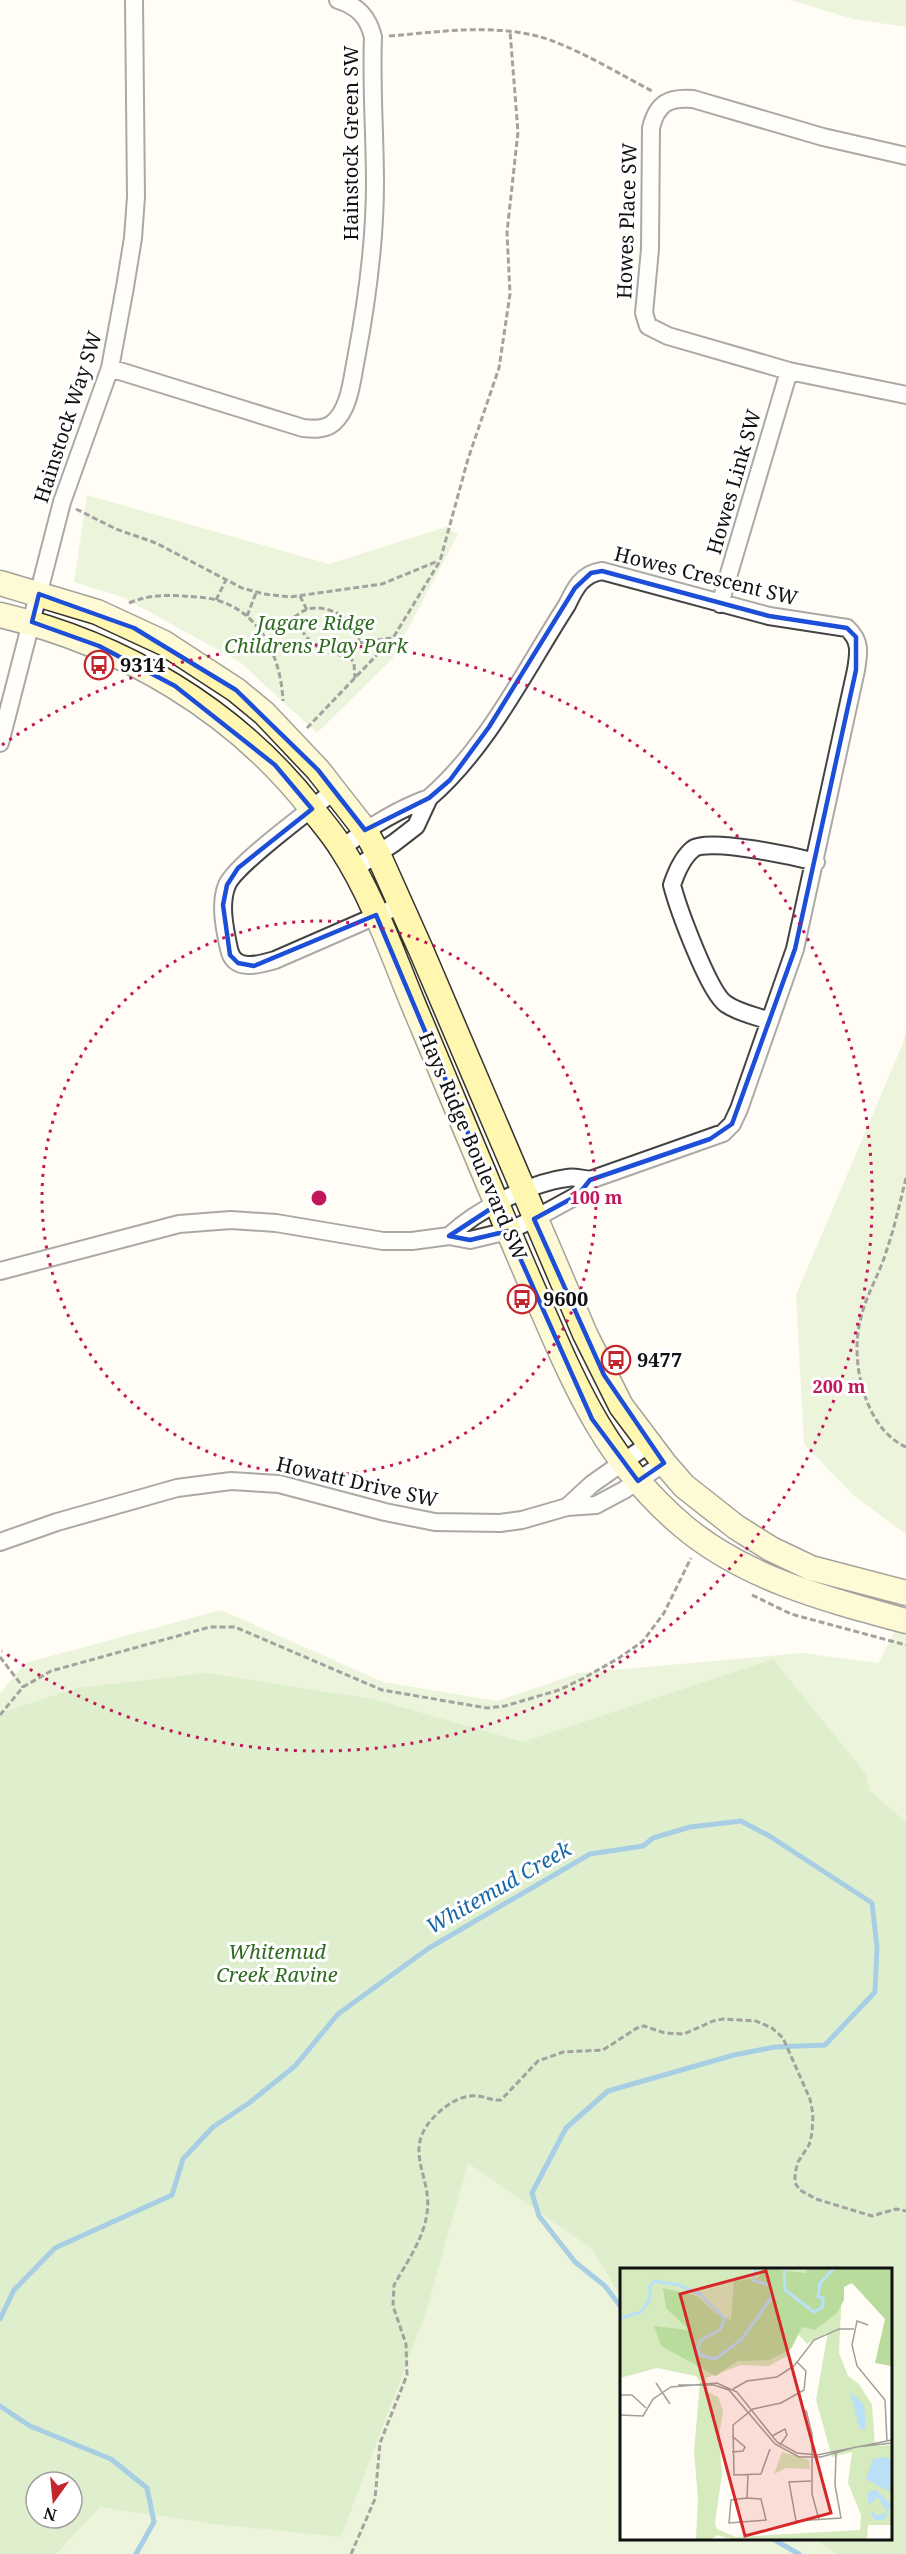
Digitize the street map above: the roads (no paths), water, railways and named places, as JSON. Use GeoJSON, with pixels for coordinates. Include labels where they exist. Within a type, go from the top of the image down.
{"type":"FeatureCollection","features":[{"type":"Feature","properties":{"kind":"street","name":"Hainstock Way SW"},"geometry":{"type":"LineString","coordinates":[[0,743],[62,502],[110,368],[133,238],[136,149],[134,0]]}},
{"type":"Feature","properties":{"kind":"street","name":"Hainstock Green SW"},"geometry":{"type":"LineString","coordinates":[[110,368],[303,428],[320,429],[334,422],[349,393],[365,310],[373,246],[375,185],[373,37],[369,23],[361,12],[350,4],[338,0]]}},
{"type":"Feature","properties":{"kind":"street","name":"Howes Place SW"},"geometry":{"type":"LineString","coordinates":[[906,156],[823,137],[693,99],[671,100],[654,115],[651,128],[650,249],[644,313],[648,326],[668,336],[789,371],[906,394]]}},
{"type":"Feature","properties":{"kind":"street","name":"Howes Link SW"},"geometry":{"type":"LineString","coordinates":[[720,604],[789,371]]}},
{"type":"Feature","properties":{"kind":"street","name":"Howes Crescent SW"},"geometry":{"type":"LineString","coordinates":[[0,1271],[179,1224],[200,1222],[255,1220],[383,1241],[412,1241],[449,1236],[470,1240],[508,1231],[534,1219],[578,1195],[590,1180],[723,1133],[732,1124],[739,1109],[795,949],[816,862],[856,670],[859,649],[856,637],[847,627],[769,616],[602,571],[591,573],[575,588],[469,755],[450,780],[429,798]]}},
{"type":"Feature","properties":{"kind":"street","name":"Hays Ridge Boulevard SW"},"geometry":{"type":"LineString","coordinates":[[0,583],[97,612],[164,643],[236,690],[287,736],[365,830],[378,854],[534,1219],[604,1376],[621,1407],[664,1463],[705,1503],[771,1549],[811,1568],[906,1593]]}},
{"type":"Feature","properties":{"kind":"street","name":"Hays Ridge Boulevard SW"},"geometry":{"type":"LineString","coordinates":[[0,615],[32,622],[99,646],[175,686],[209,709],[268,759],[312,809],[342,848],[376,915],[577,1390],[592,1419],[622,1463],[638,1481],[683,1526],[736,1561],[776,1581],[817,1596],[906,1621]]}},
{"type":"Feature","properties":{"kind":"street"},"geometry":{"type":"LineString","coordinates":[[334,791],[238,868],[226,885],[223,905],[230,955],[238,963],[254,966],[275,960],[401,905]]}},
{"type":"Feature","properties":{"kind":"street"},"geometry":{"type":"LineString","coordinates":[[342,848],[365,830],[403,808],[429,798]]}},
{"type":"Feature","properties":{"kind":"street"},"geometry":{"type":"LineString","coordinates":[[354,869],[416,826],[429,798]]}},
{"type":"Feature","properties":{"kind":"street"},"geometry":{"type":"LineString","coordinates":[[770,1021],[725,1004],[716,993],[676,900],[672,885],[685,859],[693,849],[702,844],[757,850],[816,862]]}},
{"type":"Feature","properties":{"kind":"street"},"geometry":{"type":"LineString","coordinates":[[449,1236],[463,1223],[522,1191],[570,1177],[590,1180]]}},
{"type":"Feature","properties":{"kind":"street","name":"Howatt Drive SW"},"geometry":{"type":"LineString","coordinates":[[567,1507],[592,1484],[649,1444]]}},
{"type":"Feature","properties":{"kind":"street","name":"Howatt Drive SW"},"geometry":{"type":"LineString","coordinates":[[0,1542],[57,1522],[177,1488],[213,1482],[279,1484],[408,1517],[455,1524],[500,1523],[522,1520],[567,1507],[596,1505],[664,1463]]}},
{"type":"Feature","properties":{"kind":"waterway","name":"Whitemud Creek"},"geometry":{"type":"LineString","coordinates":[[0,2319],[14,2290],[55,2248],[172,2195],[183,2159],[213,2127],[249,2103],[295,2066],[338,2014],[429,1948],[590,1854],[643,1846],[653,1838],[690,1827],[741,1821],[771,1837],[872,1903],[877,1947],[875,1992],[825,2045],[775,2047],[734,2055],[608,2091],[566,2128],[532,2193],[539,2216],[575,2262],[605,2286],[620,2306]]}},
{"type":"Feature","properties":{"kind":"waterway","name":"Whitemud Creek"},"geometry":{"type":"LineString","coordinates":[[0,2406],[30,2426],[111,2459],[147,2488],[154,2522],[136,2554]]}},
{"type":"Feature","properties":{"kind":"waterway","name":"Whitemud Creek"},"geometry":{"type":"LineString","coordinates":[[773,2539],[799,2554]]}},
{"type":"Feature","properties":{"kind":"place","name":"9314"},"geometry":{"type":"Point","coordinates":[99,665]}},
{"type":"Feature","properties":{"kind":"place","name":"9600"},"geometry":{"type":"Point","coordinates":[522,1299]}},
{"type":"Feature","properties":{"kind":"place","name":"9477"},"geometry":{"type":"Point","coordinates":[616,1360]}},
{"type":"Feature","properties":{"kind":"park label","name":"Jagare Ridge Childrens Play Park"},"geometry":{"type":"Point","coordinates":[316,634]}},
{"type":"Feature","properties":{"kind":"park label","name":"Whitemud Creek Ravine"},"geometry":{"type":"Point","coordinates":[277,1964]}}]}
